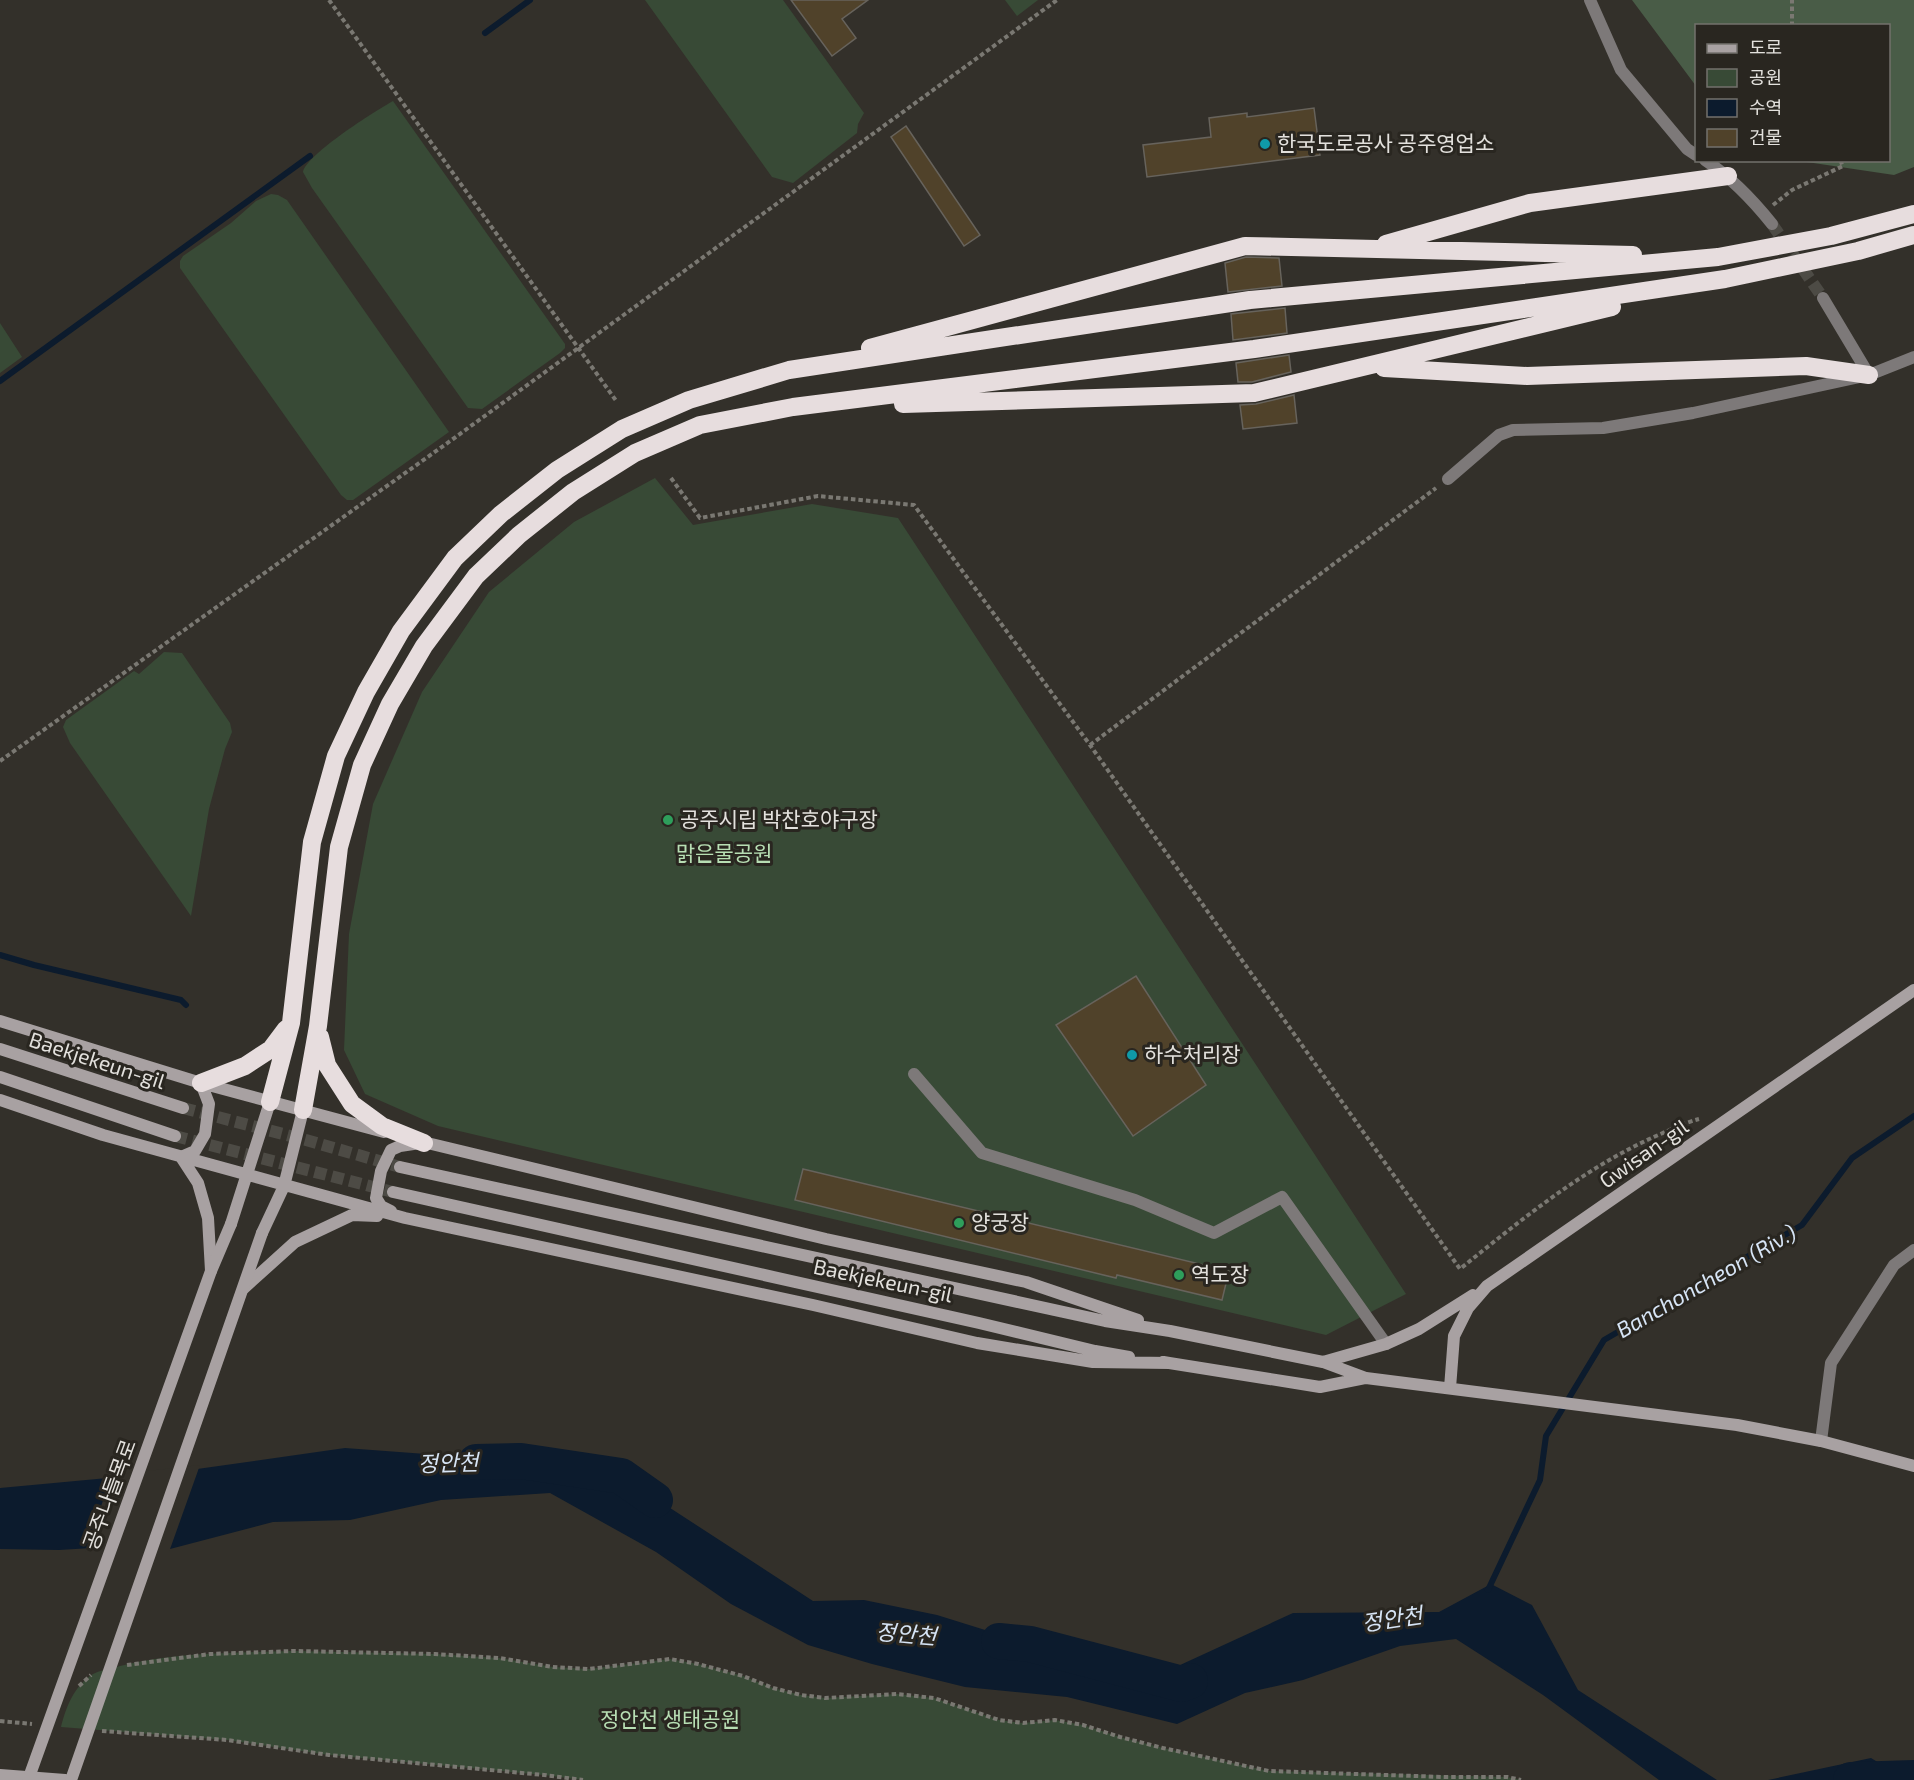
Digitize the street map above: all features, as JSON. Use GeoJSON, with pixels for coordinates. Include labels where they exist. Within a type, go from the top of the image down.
{"type":"FeatureCollection","features":[{"type":"Feature","properties":{"kind":"highway"},"geometry":{"type":"LineString","coordinates":[[1368,249],[1530,203],[1728,176]]}},
{"type":"Feature","properties":{"kind":"highway"},"geometry":{"type":"LineString","coordinates":[[789,370],[1250,300],[1718,257],[1831,236],[1914,214]]}},
{"type":"Feature","properties":{"kind":"highway"},"geometry":{"type":"LineString","coordinates":[[793,407],[1254,393],[1725,279],[1858,251],[1914,235]]}},
{"type":"Feature","properties":{"kind":"highway"},"geometry":{"type":"LineString","coordinates":[[270,1102],[291,1023],[312,842],[336,756],[366,692],[401,631],[455,558],[501,514],[557,470],[622,429],[689,400],[789,370],[1245,246],[1718,257]]}},
{"type":"Feature","properties":{"kind":"highway"},"geometry":{"type":"LineString","coordinates":[[303,1110],[318,1026],[339,847],[362,765],[390,704],[424,646],[476,576],[519,535],[573,492],[635,453],[700,425],[793,407],[1254,349],[1725,279]]}},
{"type":"Feature","properties":{"kind":"highway"},"geometry":{"type":"LineString","coordinates":[[1364,367],[1527,376],[1806,366],[1869,375]]}},
{"type":"Feature","properties":{"kind":"highway"},"geometry":{"type":"LineString","coordinates":[[201,1083],[245,1066],[271,1049],[291,1023]]}},
{"type":"Feature","properties":{"kind":"highway"},"geometry":{"type":"LineString","coordinates":[[318,1026],[327,1065],[352,1104],[382,1126],[424,1143]]}},
{"type":"Feature","properties":{"kind":"main road","name":"Gwisan-gil"},"geometry":{"type":"LineString","coordinates":[[1450,1388],[1454,1336],[1468,1308],[1487,1286],[1914,990]]}},
{"type":"Feature","properties":{"kind":"main road"},"geometry":{"type":"LineString","coordinates":[[0,1021],[201,1083],[424,1143],[826,1239],[1026,1282],[1170,1331]]}},
{"type":"Feature","properties":{"kind":"main road","name":"Baekjekeun-gil"},"geometry":{"type":"LineString","coordinates":[[0,1049],[183,1108]]}},
{"type":"Feature","properties":{"kind":"main road"},"geometry":{"type":"LineString","coordinates":[[0,1077],[175,1136]]}},
{"type":"Feature","properties":{"kind":"main road"},"geometry":{"type":"LineString","coordinates":[[181,1157],[195,1151],[205,1134],[209,1104],[201,1083]]}},
{"type":"Feature","properties":{"kind":"main road"},"geometry":{"type":"LineString","coordinates":[[0,1100],[103,1135],[405,1218],[977,1342],[1093,1362],[1170,1363]]}},
{"type":"Feature","properties":{"kind":"main road","name":"공주나들목로"},"geometry":{"type":"LineString","coordinates":[[28,1780],[211,1271],[231,1224],[270,1102]]}},
{"type":"Feature","properties":{"kind":"main road"},"geometry":{"type":"LineString","coordinates":[[71,1780],[262,1233],[284,1186],[303,1110]]}},
{"type":"Feature","properties":{"kind":"main road"},"geometry":{"type":"LineString","coordinates":[[405,1218],[381,1206],[376,1198],[378,1182],[391,1150],[400,1146],[424,1143]]}},
{"type":"Feature","properties":{"kind":"main road"},"geometry":{"type":"LineString","coordinates":[[181,1157],[198,1182],[208,1218],[211,1271]]}},
{"type":"Feature","properties":{"kind":"main road","name":"Baekjekeun-gil"},"geometry":{"type":"LineString","coordinates":[[400,1167],[1105,1321],[1170,1331],[1323,1362],[1366,1378],[1737,1425],[1821,1441]]}},
{"type":"Feature","properties":{"kind":"main road","name":"Baekjekeun-gil"},"geometry":{"type":"LineString","coordinates":[[393,1192],[1095,1351],[1320,1387],[1366,1378]]}},
{"type":"Feature","properties":{"kind":"main road"},"geometry":{"type":"LineString","coordinates":[[244,1288],[295,1242],[352,1215],[405,1218]]}},
{"type":"Feature","properties":{"kind":"main road"},"geometry":{"type":"LineString","coordinates":[[1323,1362],[1386,1344],[1447,1313],[1487,1286]]}},
{"type":"Feature","properties":{"kind":"main road"},"geometry":{"type":"LineString","coordinates":[[1821,1441],[1914,1466]]}},
{"type":"Feature","properties":{"kind":"main road"},"geometry":{"type":"LineString","coordinates":[[0,1775],[65,1780]]}},
{"type":"Feature","properties":{"kind":"street"},"geometry":{"type":"LineString","coordinates":[[1590,0],[1621,70],[1687,149],[1695,154]]}},
{"type":"Feature","properties":{"kind":"street"},"geometry":{"type":"LineString","coordinates":[[1708,162],[1728,176],[1750,197],[1772,225]]}},
{"type":"Feature","properties":{"kind":"street"},"geometry":{"type":"LineString","coordinates":[[1823,298],[1869,375]]}},
{"type":"Feature","properties":{"kind":"street"},"geometry":{"type":"LineString","coordinates":[[1448,478],[1499,435],[1513,429],[1603,428],[1693,413],[1869,375],[1914,357]]}},
{"type":"Feature","properties":{"kind":"street"},"geometry":{"type":"LineString","coordinates":[[914,1074],[982,1153],[1135,1200],[1214,1233],[1282,1197],[1386,1344]]}},
{"type":"Feature","properties":{"kind":"street"},"geometry":{"type":"LineString","coordinates":[[1821,1441],[1831,1363],[1894,1265],[1914,1250]]}},
{"type":"Feature","properties":{"kind":"path"},"geometry":{"type":"LineString","coordinates":[[329,0],[617,402]]}},
{"type":"Feature","properties":{"kind":"path"},"geometry":{"type":"LineString","coordinates":[[0,762],[453,439],[1057,0]]}},
{"type":"Feature","properties":{"kind":"path"},"geometry":{"type":"LineString","coordinates":[[1792,0],[1792,24]]}},
{"type":"Feature","properties":{"kind":"path"},"geometry":{"type":"LineString","coordinates":[[1762,213],[1792,190],[1843,166],[1840,162]]}},
{"type":"Feature","properties":{"kind":"path"},"geometry":{"type":"LineString","coordinates":[[671,478],[700,518],[818,496],[914,505],[1090,745],[1460,1269],[1523,1218],[1629,1148],[1700,1119]]}},
{"type":"Feature","properties":{"kind":"path"},"geometry":{"type":"LineString","coordinates":[[1090,745],[1448,478]]}},
{"type":"Feature","properties":{"kind":"path"},"geometry":{"type":"LineString","coordinates":[[122,1666],[210,1654],[294,1651],[499,1658],[553,1667],[589,1669],[670,1659],[743,1676],[773,1688],[801,1695],[825,1698],[897,1694],[934,1698],[999,1720],[1023,1723],[1055,1720],[1083,1725],[1163,1748],[1269,1771],[1507,1777],[1521,1780]]}},
{"type":"Feature","properties":{"kind":"path"},"geometry":{"type":"LineString","coordinates":[[75,1692],[79,1685],[95,1673]]}},
{"type":"Feature","properties":{"kind":"path"},"geometry":{"type":"LineString","coordinates":[[0,1720],[38,1725]]}},
{"type":"Feature","properties":{"kind":"path"},"geometry":{"type":"LineString","coordinates":[[96,1730],[227,1740],[329,1755],[532,1773],[583,1780]]}},
{"type":"Feature","properties":{"kind":"green space"},"geometry":{"type":"Polygon","coordinates":[[[645,0],[783,0],[864,113],[858,124],[857,133],[793,183],[772,177],[645,0]]]}},
{"type":"Feature","properties":{"kind":"green space"},"geometry":{"type":"Polygon","coordinates":[[[1005,0],[1038,0],[1017,16],[1005,0]]]}},
{"type":"Feature","properties":{"kind":"green space"},"geometry":{"type":"Polygon","coordinates":[[[1632,0],[1914,0],[1914,167],[1894,175],[1807,162],[1890,162],[1890,24],[1695,24],[1695,85],[1632,0]]]}},
{"type":"Feature","properties":{"kind":"green space"},"geometry":{"type":"Polygon","coordinates":[[[393,101],[565,344],[565,348],[560,353],[482,409],[468,408],[303,172],[307,164],[328,144],[393,101]]]}},
{"type":"Feature","properties":{"kind":"green space"},"geometry":{"type":"Polygon","coordinates":[[[271,194],[287,200],[449,432],[353,500],[347,500],[341,495],[180,268],[183,256],[231,223],[256,201],[271,194]]]}},
{"type":"Feature","properties":{"kind":"green space"},"geometry":{"type":"Polygon","coordinates":[[[0,323],[22,357],[0,373],[0,323]]]}},
{"type":"Feature","properties":{"kind":"green space","name":"맑은물공원"},"geometry":{"type":"Polygon","coordinates":[[[655,478],[693,525],[812,504],[898,518],[1406,1294],[1326,1335],[438,1126],[365,1094],[344,1050],[349,934],[373,804],[422,692],[489,592],[574,522],[655,478]]]}},
{"type":"Feature","properties":{"kind":"green space"},"geometry":{"type":"Polygon","coordinates":[[[164,652],[182,653],[230,723],[232,732],[225,749],[209,809],[191,916],[70,743],[63,727],[66,720],[134,671],[139,674],[164,652]]]}},
{"type":"Feature","properties":{"kind":"green space","name":"정안천 생태공원"},"geometry":{"type":"Polygon","coordinates":[[[294,1651],[435,1654],[499,1658],[553,1667],[589,1669],[670,1659],[743,1676],[773,1688],[801,1695],[825,1698],[897,1694],[934,1698],[999,1720],[1023,1723],[1055,1720],[1083,1725],[1163,1748],[1269,1771],[1507,1777],[1521,1780],[583,1780],[329,1755],[227,1740],[61,1727],[68,1705],[76,1691],[86,1679],[99,1671],[163,1658],[294,1651]]]}},
{"type":"Feature","properties":{"kind":"water"},"geometry":{"type":"Polygon","coordinates":[[[345,1448],[521,1461],[621,1476],[813,1601],[864,1600],[937,1615],[1030,1644],[1154,1677],[1293,1613],[1439,1612],[1491,1584],[1532,1605],[1578,1690],[1717,1780],[1659,1780],[1543,1695],[1456,1639],[1400,1646],[1303,1680],[1245,1693],[1177,1724],[1067,1697],[965,1687],[872,1664],[808,1645],[731,1604],[656,1552],[550,1493],[441,1500],[350,1520],[273,1522],[170,1549],[108,1547],[59,1550],[0,1549],[0,1488],[183,1471],[345,1448]]]}},
{"type":"Feature","properties":{"kind":"water"},"geometry":{"type":"Polygon","coordinates":[[[1871,1758],[1902,1777],[1914,1778],[1914,1780],[1768,1780],[1871,1758]]]}},
{"type":"Feature","properties":{"kind":"pier"},"geometry":{"type":"Polygon","coordinates":[[[200,1465],[169,1552],[85,1552],[112,1475],[200,1465]]]}},
{"type":"Feature","properties":{"kind":"building"},"geometry":{"type":"Polygon","coordinates":[[[791,0],[868,0],[842,19],[856,38],[832,56],[791,0]]]}},
{"type":"Feature","properties":{"kind":"building","name":"한국도로공사 공주영업소"},"geometry":{"type":"Polygon","coordinates":[[[1314,108],[1320,155],[1147,177],[1143,145],[1211,137],[1209,118],[1247,113],[1247,117],[1314,108]]]}},
{"type":"Feature","properties":{"kind":"building"},"geometry":{"type":"Polygon","coordinates":[[[906,126],[980,235],[964,246],[891,137],[906,126]]]}},
{"type":"Feature","properties":{"kind":"building"},"geometry":{"type":"Polygon","coordinates":[[[1246,257],[1279,258],[1282,286],[1228,292],[1225,263],[1246,257]]]}},
{"type":"Feature","properties":{"kind":"building"},"geometry":{"type":"Polygon","coordinates":[[[1285,308],[1287,333],[1233,340],[1231,314],[1285,308]]]}},
{"type":"Feature","properties":{"kind":"building"},"geometry":{"type":"Polygon","coordinates":[[[1289,355],[1291,372],[1252,382],[1238,382],[1236,363],[1289,355]]]}},
{"type":"Feature","properties":{"kind":"building"},"geometry":{"type":"Polygon","coordinates":[[[1294,395],[1297,423],[1243,429],[1240,405],[1256,404],[1294,395]]]}},
{"type":"Feature","properties":{"kind":"building","name":"하수처리장"},"geometry":{"type":"Polygon","coordinates":[[[1136,976],[1206,1085],[1133,1136],[1056,1025],[1136,976]]]}},
{"type":"Feature","properties":{"kind":"building","name":"양궁장"},"geometry":{"type":"Polygon","coordinates":[[[803,1169],[1229,1271],[1222,1300],[1117,1275],[1116,1278],[795,1200],[803,1169]]]}},
{"type":"Feature","properties":{"kind":"waterway"},"geometry":{"type":"LineString","coordinates":[[485,33],[530,0]]}},
{"type":"Feature","properties":{"kind":"waterway"},"geometry":{"type":"LineString","coordinates":[[0,381],[310,156]]}},
{"type":"Feature","properties":{"kind":"waterway"},"geometry":{"type":"LineString","coordinates":[[0,955],[181,1000],[186,1005]]}},
{"type":"Feature","properties":{"kind":"waterway","name":"Banchoncheon (Riv.)"},"geometry":{"type":"LineString","coordinates":[[1488,1590],[1540,1480],[1546,1436],[1604,1340],[1802,1225],[1852,1158],[1914,1116]]}},
{"type":"Feature","properties":{"kind":"waterway","name":"정안천"},"geometry":{"type":"LineString","coordinates":[[476,1462],[521,1461],[621,1476],[655,1500]]}},
{"type":"Feature","properties":{"kind":"waterway","name":"정안천"},"geometry":{"type":"LineString","coordinates":[[999,1641],[1030,1644],[1182,1684],[1190,1681]]}},
{"type":"Feature","properties":{"kind":"waterway","name":"정안천"},"geometry":{"type":"LineString","coordinates":[[1851,1780],[1914,1778]]}},
{"type":"Feature","properties":{"kind":"tunnel"},"geometry":{"type":"LineString","coordinates":[[1772,224],[1823,298]]}},
{"type":"Feature","properties":{"kind":"tunnel"},"geometry":{"type":"LineString","coordinates":[[183,1108],[400,1167]]}},
{"type":"Feature","properties":{"kind":"tunnel"},"geometry":{"type":"LineString","coordinates":[[175,1136],[393,1192]]}},
{"type":"Feature","properties":{"kind":"place","name":"한국도로공사 공주영업소"},"geometry":{"type":"Point","coordinates":[1265,144]}},
{"type":"Feature","properties":{"kind":"place","name":"공주시립 박찬호야구장"},"geometry":{"type":"Point","coordinates":[668,820]}},
{"type":"Feature","properties":{"kind":"place","name":"하수처리장"},"geometry":{"type":"Point","coordinates":[1132,1055]}},
{"type":"Feature","properties":{"kind":"place","name":"양궁장"},"geometry":{"type":"Point","coordinates":[959,1223]}},
{"type":"Feature","properties":{"kind":"place","name":"역도장"},"geometry":{"type":"Point","coordinates":[1179,1275]}}]}
